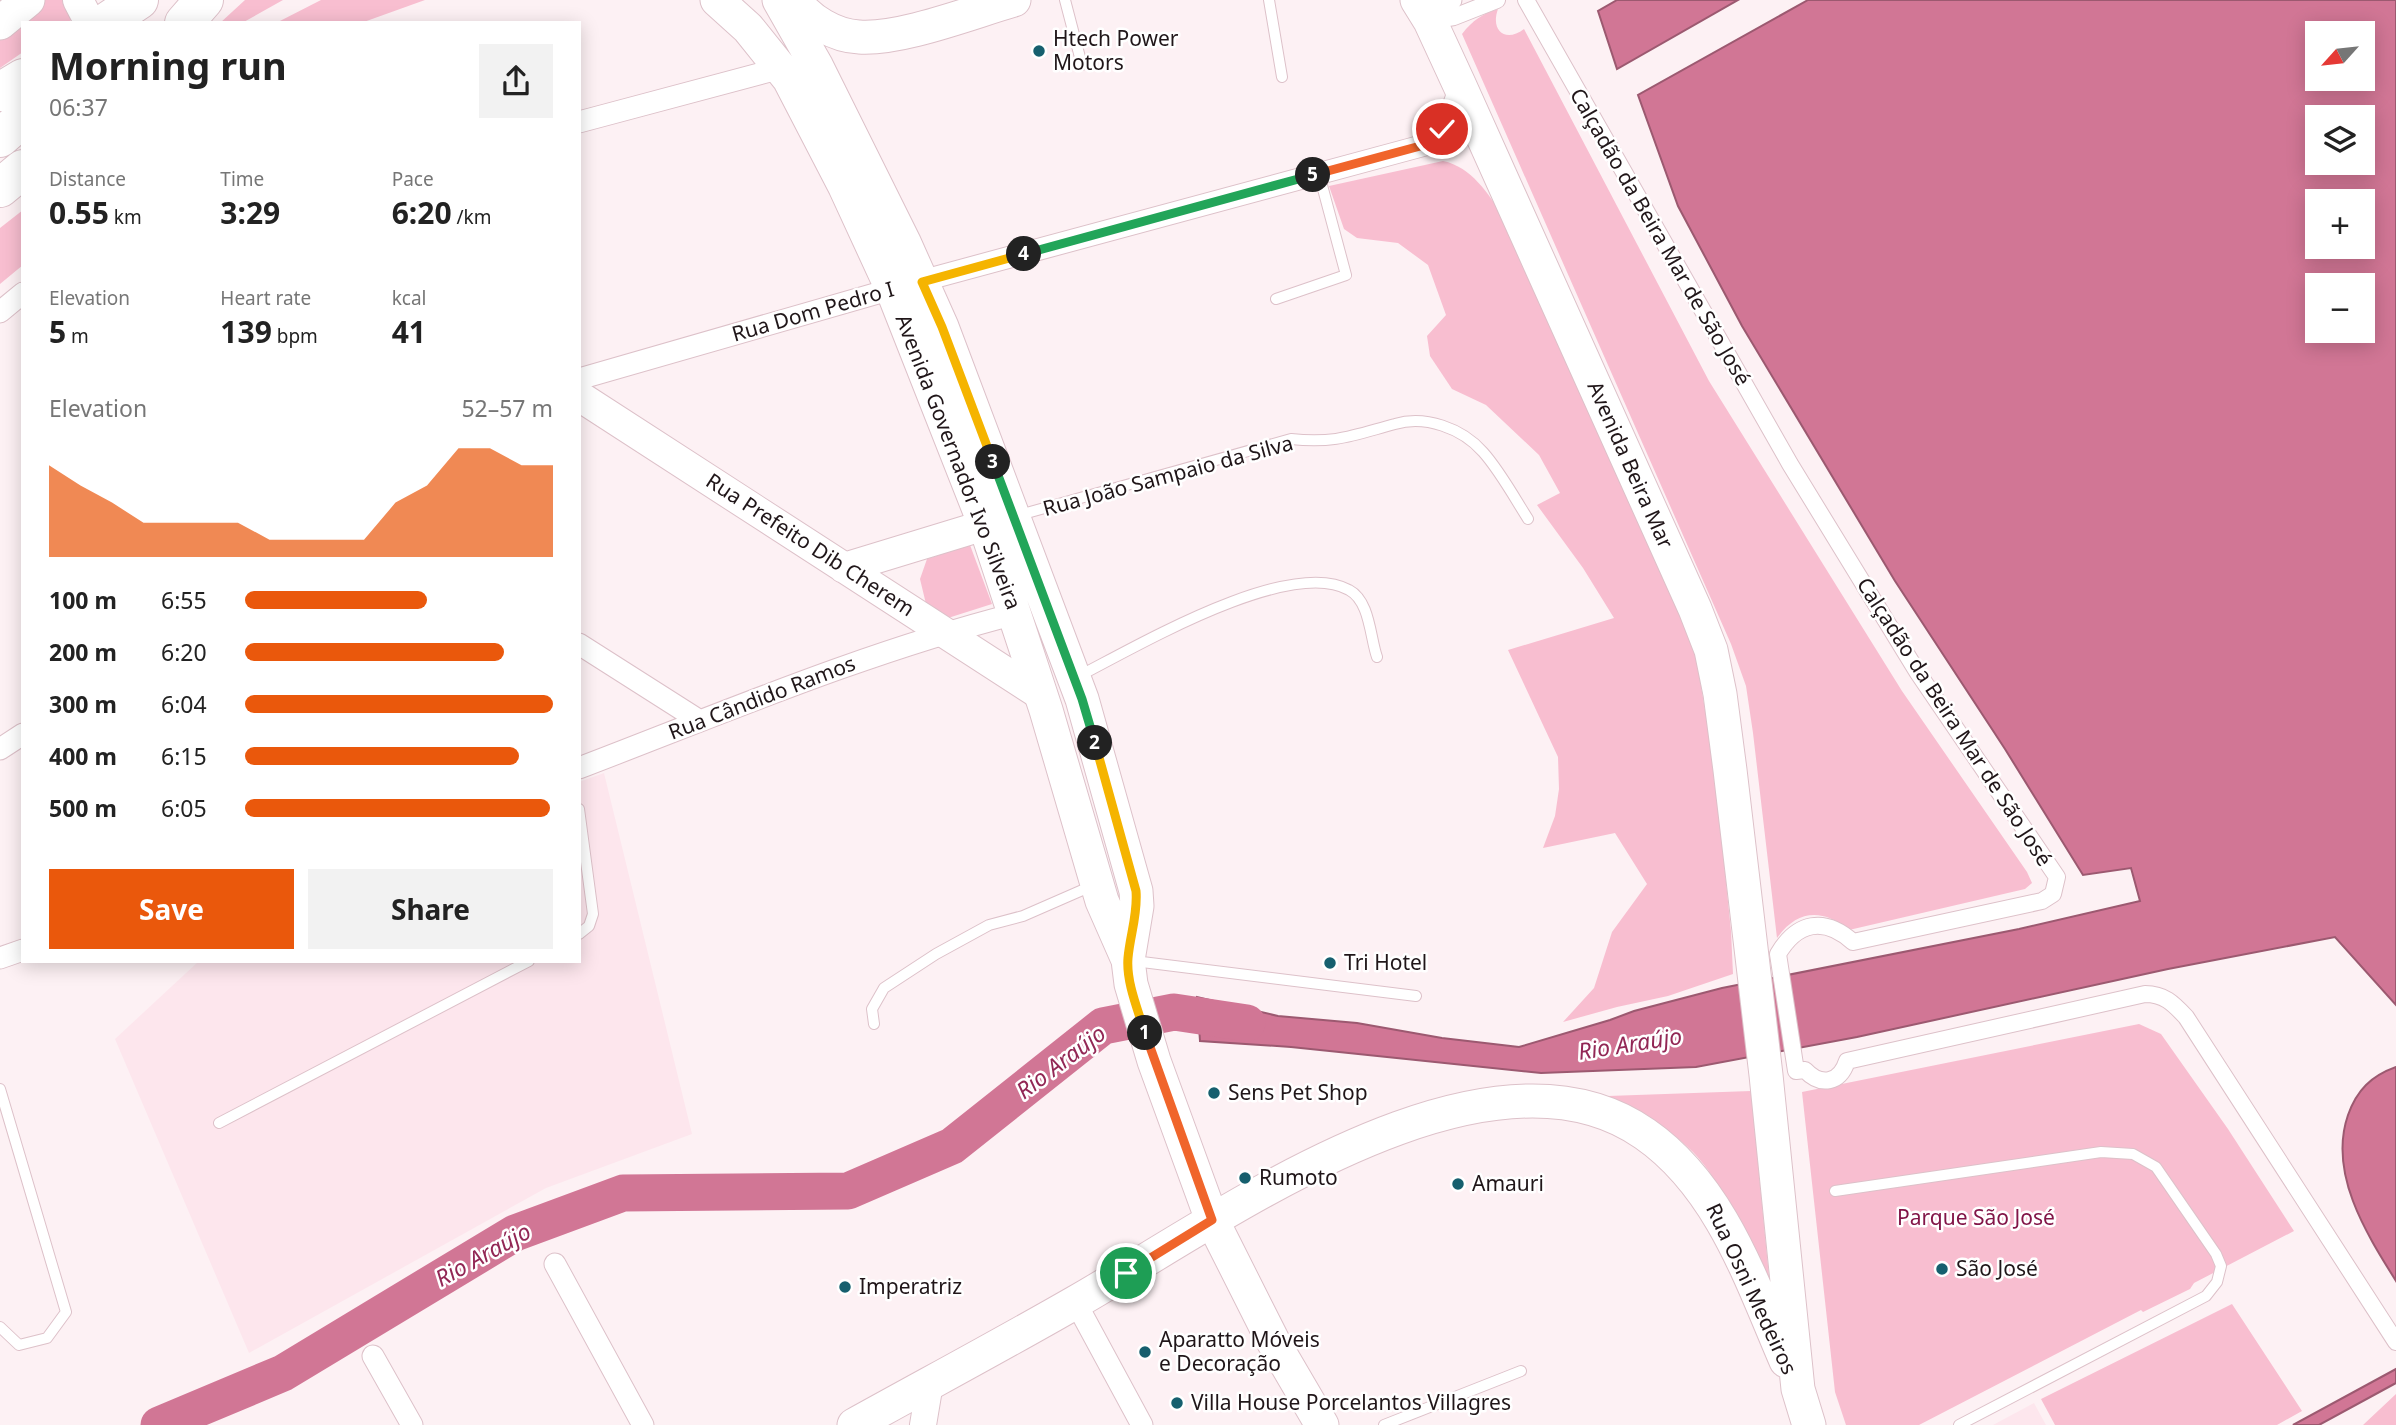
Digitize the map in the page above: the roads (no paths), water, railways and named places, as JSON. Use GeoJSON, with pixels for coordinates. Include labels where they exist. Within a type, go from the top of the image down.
{"type":"FeatureCollection","features":[{"type":"Feature","properties":{"kind":"highway"},"geometry":{"type":"LineString","coordinates":[[186,21],[204,0]]}},
{"type":"Feature","properties":{"kind":"highway"},"geometry":{"type":"LineString","coordinates":[[0,92],[21,79]]}},
{"type":"Feature","properties":{"kind":"highway"},"geometry":{"type":"LineString","coordinates":[[0,188],[21,171]]}},
{"type":"Feature","properties":{"kind":"main road"},"geometry":{"type":"LineString","coordinates":[[0,23],[28,0]]}},
{"type":"Feature","properties":{"kind":"main road"},"geometry":{"type":"LineString","coordinates":[[78,0],[124,14]]}},
{"type":"Feature","properties":{"kind":"main road","name":"Avenida Governador Ivo Silveira"},"geometry":{"type":"LineString","coordinates":[[717,0],[748,28],[782,68],[845,187],[907,285],[942,327],[999,521],[1015,614],[1102,901],[1129,972]]}},
{"type":"Feature","properties":{"kind":"main road","name":"Avenida Governador Ivo Silveira"},"geometry":{"type":"LineString","coordinates":[[779,0],[817,67],[907,285]]}},
{"type":"Feature","properties":{"kind":"main road"},"geometry":{"type":"LineString","coordinates":[[795,0],[822,26],[838,33],[859,37],[916,29],[1014,0]]}},
{"type":"Feature","properties":{"kind":"main road","name":"Avenida Beira Mar"},"geometry":{"type":"LineString","coordinates":[[1433,7],[1460,86],[1690,598],[1710,650],[1765,956],[1781,1073],[1798,1388]]}},
{"type":"Feature","properties":{"kind":"main road","name":"Rua Prefeito Dib Cherem"},"geometry":{"type":"LineString","coordinates":[[581,397],[1041,695]]}},
{"type":"Feature","properties":{"kind":"main road","name":"Avenida Governador Ivo Silveira"},"geometry":{"type":"LineString","coordinates":[[999,521],[1075,678],[1136,891],[1137,905],[1129,972]]}},
{"type":"Feature","properties":{"kind":"main road","name":"Rua João Sampaio da Silva"},"geometry":{"type":"LineString","coordinates":[[844,568],[999,521]]}},
{"type":"Feature","properties":{"kind":"main road"},"geometry":{"type":"LineString","coordinates":[[907,549],[898,567],[899,588],[907,608]]}},
{"type":"Feature","properties":{"kind":"main road"},"geometry":{"type":"LineString","coordinates":[[1129,972],[1154,1061],[1212,1220],[1274,1343],[1322,1425]]}},
{"type":"Feature","properties":{"kind":"main road","name":"Rua Osni Medeiros"},"geometry":{"type":"LineString","coordinates":[[854,1425],[1076,1303],[1212,1220],[1353,1147],[1445,1113],[1516,1101],[1551,1101],[1617,1117],[1644,1133],[1674,1157],[1705,1192],[1740,1258],[1798,1388]]}},
{"type":"Feature","properties":{"kind":"main road"},"geometry":{"type":"LineString","coordinates":[[1798,1388],[1808,1425]]}},
{"type":"Feature","properties":{"kind":"street"},"geometry":{"type":"LineString","coordinates":[[1433,7],[1454,18],[1497,0]]}},
{"type":"Feature","properties":{"kind":"street","name":"Calçadão da Beira Mar de São José"},"geometry":{"type":"LineString","coordinates":[[1526,0],[1790,464],[1918,673],[2057,877],[2053,894],[2042,901],[1853,942],[1835,929],[1814,926],[1799,930],[1765,956]]}},
{"type":"Feature","properties":{"kind":"street"},"geometry":{"type":"LineString","coordinates":[[581,121],[782,68]]}},
{"type":"Feature","properties":{"kind":"street","name":"Rua Dom Pedro I"},"geometry":{"type":"LineString","coordinates":[[581,378],[907,285],[1424,145],[1442,129],[1454,109],[1460,86]]}},
{"type":"Feature","properties":{"kind":"street"},"geometry":{"type":"LineString","coordinates":[[0,312],[21,295]]}},
{"type":"Feature","properties":{"kind":"street","name":"Rua Cândido Ramos"},"geometry":{"type":"LineString","coordinates":[[581,767],[858,662],[1015,614]]}},
{"type":"Feature","properties":{"kind":"street"},"geometry":{"type":"LineString","coordinates":[[581,645],[701,721]]}},
{"type":"Feature","properties":{"kind":"street"},"geometry":{"type":"LineString","coordinates":[[0,749],[21,735]]}},
{"type":"Feature","properties":{"kind":"street"},"geometry":{"type":"LineString","coordinates":[[0,958],[21,951]]}},
{"type":"Feature","properties":{"kind":"street"},"geometry":{"type":"LineString","coordinates":[[1781,1073],[1805,1070],[1820,1081],[1830,1081],[1839,1077],[1847,1060],[2145,995],[2160,994],[2186,1017],[2396,1342]]}},
{"type":"Feature","properties":{"kind":"street"},"geometry":{"type":"LineString","coordinates":[[555,1265],[643,1425]]}},
{"type":"Feature","properties":{"kind":"street"},"geometry":{"type":"LineString","coordinates":[[1076,1303],[1142,1425]]}},
{"type":"Feature","properties":{"kind":"street"},"geometry":{"type":"LineString","coordinates":[[373,1356],[412,1425]]}},
{"type":"Feature","properties":{"kind":"street"},"geometry":{"type":"LineString","coordinates":[[923,1425],[930,1383]]}},
{"type":"Feature","properties":{"kind":"lane"},"geometry":{"type":"LineString","coordinates":[[1065,0],[1082,65]]}},
{"type":"Feature","properties":{"kind":"lane"},"geometry":{"type":"LineString","coordinates":[[1269,0],[1282,77]]}},
{"type":"Feature","properties":{"kind":"lane"},"geometry":{"type":"LineString","coordinates":[[1276,299],[1346,275],[1319,174]]}},
{"type":"Feature","properties":{"kind":"lane","name":"Rua João Sampaio da Silva"},"geometry":{"type":"LineString","coordinates":[[999,521],[1290,439],[1315,442],[1353,438],[1399,423],[1426,420],[1459,433],[1482,451],[1528,519]]}},
{"type":"Feature","properties":{"kind":"lane"},"geometry":{"type":"LineString","coordinates":[[1075,678],[1226,603],[1285,586],[1327,583],[1351,590],[1364,607],[1377,657]]}},
{"type":"Feature","properties":{"kind":"lane"},"geometry":{"type":"LineString","coordinates":[[581,824],[593,914],[589,926],[581,932]]}},
{"type":"Feature","properties":{"kind":"lane"},"geometry":{"type":"LineString","coordinates":[[874,1024],[872,1009],[884,988],[936,954],[989,925],[1023,916],[1097,884]]}},
{"type":"Feature","properties":{"kind":"lane"},"geometry":{"type":"LineString","coordinates":[[219,1124],[525,963]]}},
{"type":"Feature","properties":{"kind":"lane"},"geometry":{"type":"LineString","coordinates":[[1129,972],[1416,996]]}},
{"type":"Feature","properties":{"kind":"lane"},"geometry":{"type":"LineString","coordinates":[[0,1089],[65,1312],[47,1338],[19,1345],[0,1328]]}},
{"type":"Feature","properties":{"kind":"lane"},"geometry":{"type":"LineString","coordinates":[[1835,1191],[2101,1152],[2133,1154],[2156,1167],[2216,1254],[2221,1266],[2217,1282],[2206,1296],[1959,1425]]}},
{"type":"Feature","properties":{"kind":"lane"},"geometry":{"type":"LineString","coordinates":[[1384,1425],[1521,1371]]}},
{"type":"Feature","properties":{"kind":"water"},"geometry":{"type":"Polygon","coordinates":[[[1617,0],[1738,0],[1617,69],[1598,11],[1617,0]]]}},
{"type":"Feature","properties":{"kind":"water"},"geometry":{"type":"Polygon","coordinates":[[[1808,0],[2396,0],[2396,1005],[2335,937],[2168,969],[1857,1037],[1696,1067],[1541,1073],[1291,1047],[1200,1041],[1197,997],[1278,1016],[1357,1023],[1442,1038],[1519,1047],[1634,1011],[1722,988],[2019,929],[2140,901],[2131,868],[2083,875],[2005,749],[1895,581],[1742,326],[1678,206],[1638,95],[1808,0]]]}},
{"type":"Feature","properties":{"kind":"water"},"geometry":{"type":"Polygon","coordinates":[[[2396,1067],[2396,1281],[2362,1223],[2353,1202],[2346,1180],[2343,1137],[2348,1115],[2356,1098],[2372,1080],[2396,1067]]]}},
{"type":"Feature","properties":{"kind":"water"},"geometry":{"type":"Polygon","coordinates":[[[2396,1369],[2396,1383],[2319,1425],[2293,1425],[2396,1369]]]}},
{"type":"Feature","properties":{"kind":"waterway","name":"Rio Araújo"},"geometry":{"type":"LineString","coordinates":[[159,1425],[283,1373],[515,1233],[623,1193],[848,1191],[952,1146],[1103,1026],[1174,1012],[1247,1023]]}},
{"type":"Feature","properties":{"kind":"place","name":"Htech Power Motors"},"geometry":{"type":"Point","coordinates":[1039,51]}},
{"type":"Feature","properties":{"kind":"place","name":"Tri Hotel"},"geometry":{"type":"Point","coordinates":[1330,963]}},
{"type":"Feature","properties":{"kind":"place","name":"Sens Pet Shop"},"geometry":{"type":"Point","coordinates":[1214,1093]}},
{"type":"Feature","properties":{"kind":"place","name":"Rumoto"},"geometry":{"type":"Point","coordinates":[1245,1178]}},
{"type":"Feature","properties":{"kind":"place","name":"Amauri"},"geometry":{"type":"Point","coordinates":[1458,1184]}},
{"type":"Feature","properties":{"kind":"place","name":"São José"},"geometry":{"type":"Point","coordinates":[1942,1269]}},
{"type":"Feature","properties":{"kind":"place","name":"Imperatriz"},"geometry":{"type":"Point","coordinates":[845,1287]}},
{"type":"Feature","properties":{"kind":"place","name":"Aparatto Móveis e Decoração"},"geometry":{"type":"Point","coordinates":[1145,1352]}},
{"type":"Feature","properties":{"kind":"place","name":"Villa House Porcelantos Villagres"},"geometry":{"type":"Point","coordinates":[1177,1403]}},
{"type":"Feature","properties":{"kind":"park label","name":"Parque São José"},"geometry":{"type":"Point","coordinates":[1976,1218]}}]}
